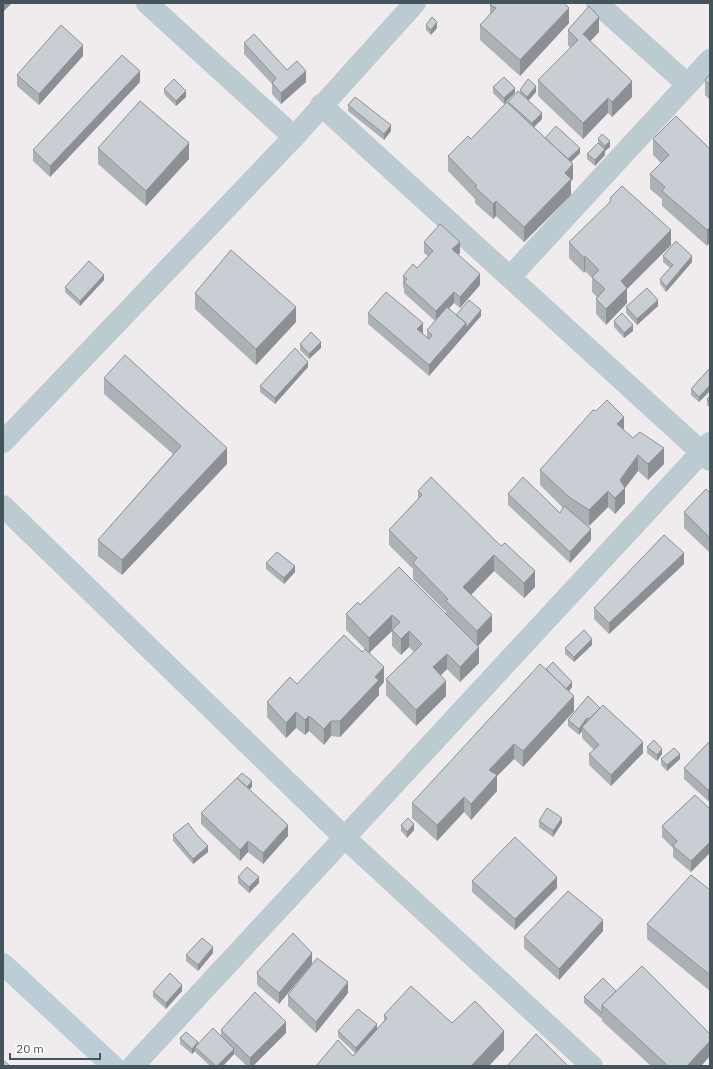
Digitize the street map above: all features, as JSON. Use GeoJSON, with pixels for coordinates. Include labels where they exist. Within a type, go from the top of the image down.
{"type":"FeatureCollection","features":[{"type":"Feature","properties":{"kind":"main road"},"geometry":{"type":"LineString","coordinates":[[3,964],[113,1066]]}},
{"type":"Feature","properties":{"kind":"street"},"geometry":{"type":"LineString","coordinates":[[147,3],[294,136]]}},
{"type":"Feature","properties":{"kind":"street"},"geometry":{"type":"LineString","coordinates":[[3,442],[294,136],[415,3]]}},
{"type":"Feature","properties":{"kind":"street"},"geometry":{"type":"LineString","coordinates":[[597,3],[687,84]]}},
{"type":"Feature","properties":{"kind":"street"},"geometry":{"type":"LineString","coordinates":[[510,277],[710,60]]}},
{"type":"Feature","properties":{"kind":"street"},"geometry":{"type":"LineString","coordinates":[[133,1066],[707,452],[510,277],[321,105]]}},
{"type":"Feature","properties":{"kind":"street"},"geometry":{"type":"LineString","coordinates":[[3,506],[345,838],[592,1066]]}},
{"type":"Feature","properties":{"kind":"building"},"geometry":{"type":"Polygon","coordinates":[[[492,3],[564,3],[569,8],[520,60],[480,25],[496,8],[490,5],[492,3]]]}},
{"type":"Feature","properties":{"kind":"building"},"geometry":{"type":"Polygon","coordinates":[[[589,6],[599,17],[583,34],[632,81],[612,102],[608,98],[583,123],[538,80],[578,40],[568,30],[589,6]]]}},
{"type":"Feature","properties":{"kind":"building"},"geometry":{"type":"Polygon","coordinates":[[[432,17],[437,22],[431,30],[426,25],[432,17]]]}},
{"type":"Feature","properties":{"kind":"building"},"geometry":{"type":"Polygon","coordinates":[[[61,25],[83,45],[39,94],[17,75],[61,25]]]}},
{"type":"Feature","properties":{"kind":"building"},"geometry":{"type":"Polygon","coordinates":[[[254,34],[287,70],[297,61],[306,71],[281,93],[272,83],[276,78],[244,43],[254,34]]]}},
{"type":"Feature","properties":{"kind":"building"},"geometry":{"type":"Polygon","coordinates":[[[122,55],[140,71],[50,166],[33,150],[122,55]]]}},
{"type":"Feature","properties":{"kind":"building"},"geometry":{"type":"Polygon","coordinates":[[[710,74],[710,85],[705,80],[710,74]]]}},
{"type":"Feature","properties":{"kind":"building"},"geometry":{"type":"Polygon","coordinates":[[[504,77],[515,88],[504,98],[493,87],[504,77]]]}},
{"type":"Feature","properties":{"kind":"building"},"geometry":{"type":"Polygon","coordinates":[[[174,79],[186,91],[176,101],[164,89],[174,79]]]}},
{"type":"Feature","properties":{"kind":"building"},"geometry":{"type":"Polygon","coordinates":[[[528,79],[536,86],[527,97],[520,90],[528,79]]]}},
{"type":"Feature","properties":{"kind":"building"},"geometry":{"type":"Polygon","coordinates":[[[518,91],[542,113],[532,123],[508,102],[518,91]]]}},
{"type":"Feature","properties":{"kind":"building"},"geometry":{"type":"Polygon","coordinates":[[[355,97],[391,125],[384,134],[348,105],[355,97]]]}},
{"type":"Feature","properties":{"kind":"building"},"geometry":{"type":"Polygon","coordinates":[[[140,101],[189,143],[146,191],[98,148],[140,101]]]}},
{"type":"Feature","properties":{"kind":"building"},"geometry":{"type":"Polygon","coordinates":[[[507,102],[573,164],[565,173],[571,179],[524,227],[496,201],[493,204],[475,187],[477,186],[448,156],[468,136],[471,139],[507,102]]]}},
{"type":"Feature","properties":{"kind":"building"},"geometry":{"type":"Polygon","coordinates":[[[676,116],[710,149],[710,227],[707,230],[662,191],[665,187],[650,174],[669,155],[653,139],[676,116]]]}},
{"type":"Feature","properties":{"kind":"building"},"geometry":{"type":"Polygon","coordinates":[[[556,126],[580,148],[568,159],[545,138],[556,126]]]}},
{"type":"Feature","properties":{"kind":"building"},"geometry":{"type":"Polygon","coordinates":[[[602,134],[610,141],[605,146],[598,139],[602,134]]]}},
{"type":"Feature","properties":{"kind":"building"},"geometry":{"type":"Polygon","coordinates":[[[598,143],[605,149],[595,160],[587,154],[598,143]]]}},
{"type":"Feature","properties":{"kind":"building"},"geometry":{"type":"Polygon","coordinates":[[[622,186],[671,230],[621,281],[627,288],[606,309],[596,299],[605,289],[592,277],[599,270],[585,256],[584,258],[569,242],[610,202],[611,197],[622,186]]]}},
{"type":"Feature","properties":{"kind":"building"},"geometry":{"type":"Polygon","coordinates":[[[440,224],[460,242],[452,249],[480,274],[460,297],[454,292],[436,311],[404,282],[407,279],[403,276],[413,264],[417,268],[433,251],[424,242],[440,224]]]}},
{"type":"Feature","properties":{"kind":"building"},"geometry":{"type":"Polygon","coordinates":[[[676,241],[692,256],[666,287],[660,279],[673,265],[663,256],[676,241]]]}},
{"type":"Feature","properties":{"kind":"building"},"geometry":{"type":"Polygon","coordinates":[[[231,250],[296,307],[256,349],[195,293],[231,250]]]}},
{"type":"Feature","properties":{"kind":"building"},"geometry":{"type":"Polygon","coordinates":[[[89,261],[104,275],[80,301],[65,287],[89,261]]]}},
{"type":"Feature","properties":{"kind":"building"},"geometry":{"type":"Polygon","coordinates":[[[647,288],[658,300],[637,319],[626,307],[647,288]]]}},
{"type":"Feature","properties":{"kind":"building"},"geometry":{"type":"Polygon","coordinates":[[[386,292],[423,323],[417,329],[429,339],[432,335],[427,330],[447,307],[466,323],[429,365],[368,313],[386,292]]]}},
{"type":"Feature","properties":{"kind":"building"},"geometry":{"type":"Polygon","coordinates":[[[469,300],[481,310],[466,328],[466,323],[456,315],[469,300]]]}},
{"type":"Feature","properties":{"kind":"building"},"geometry":{"type":"Polygon","coordinates":[[[622,313],[633,325],[624,333],[614,321],[622,313]]]}},
{"type":"Feature","properties":{"kind":"building"},"geometry":{"type":"Polygon","coordinates":[[[311,332],[321,342],[309,354],[300,344],[311,332]]]}},
{"type":"Feature","properties":{"kind":"building"},"geometry":{"type":"Polygon","coordinates":[[[295,348],[308,362],[275,398],[260,386],[295,348]]]}},
{"type":"Feature","properties":{"kind":"building"},"geometry":{"type":"Polygon","coordinates":[[[125,355],[227,448],[122,560],[98,540],[181,446],[104,378],[125,355]]]}},
{"type":"Feature","properties":{"kind":"building"},"geometry":{"type":"Polygon","coordinates":[[[710,368],[710,385],[699,397],[691,389],[710,368]]]}},
{"type":"Feature","properties":{"kind":"building"},"geometry":{"type":"Polygon","coordinates":[[[607,400],[624,417],[617,424],[633,438],[640,432],[664,448],[648,464],[638,455],[620,480],[625,488],[615,498],[608,491],[589,510],[569,497],[540,470],[593,410],[596,411],[607,400]]]}},
{"type":"Feature","properties":{"kind":"building"},"geometry":{"type":"Polygon","coordinates":[[[431,477],[501,546],[505,543],[535,571],[524,583],[494,555],[463,587],[492,615],[477,631],[446,601],[448,599],[413,563],[417,558],[389,530],[422,495],[418,491],[431,477]]]}},
{"type":"Feature","properties":{"kind":"building"},"geometry":{"type":"Polygon","coordinates":[[[523,477],[560,513],[564,506],[591,529],[570,552],[508,494],[523,477]]]}},
{"type":"Feature","properties":{"kind":"building"},"geometry":{"type":"Polygon","coordinates":[[[706,489],[710,493],[710,538],[684,512],[706,489]]]}},
{"type":"Feature","properties":{"kind":"building"},"geometry":{"type":"Polygon","coordinates":[[[664,535],[684,553],[609,623],[594,608],[664,535]]]}},
{"type":"Feature","properties":{"kind":"building"},"geometry":{"type":"Polygon","coordinates":[[[277,552],[295,566],[284,578],[266,563],[277,552]]]}},
{"type":"Feature","properties":{"kind":"building"},"geometry":{"type":"Polygon","coordinates":[[[399,567],[479,647],[460,667],[447,654],[433,667],[446,681],[416,710],[386,679],[422,644],[409,631],[401,639],[392,630],[400,622],[392,615],[369,638],[346,614],[358,602],[360,605],[399,567]]]}},
{"type":"Feature","properties":{"kind":"building"},"geometry":{"type":"Polygon","coordinates":[[[584,630],[592,639],[574,657],[565,648],[584,630]]]}},
{"type":"Feature","properties":{"kind":"building"},"geometry":{"type":"Polygon","coordinates":[[[344,635],[362,652],[365,649],[384,667],[375,677],[379,680],[340,721],[331,721],[324,729],[309,716],[305,720],[296,712],[286,723],[267,702],[290,677],[297,684],[344,635]]]}},
{"type":"Feature","properties":{"kind":"building"},"geometry":{"type":"Polygon","coordinates":[[[553,662],[572,682],[566,689],[546,669],[553,662]]]}},
{"type":"Feature","properties":{"kind":"building"},"geometry":{"type":"Polygon","coordinates":[[[540,664],[574,696],[523,751],[514,744],[489,770],[497,775],[471,804],[464,797],[437,825],[412,803],[540,664]]]}},
{"type":"Feature","properties":{"kind":"building"},"geometry":{"type":"Polygon","coordinates":[[[588,696],[600,708],[589,719],[587,718],[579,729],[568,720],[588,696]]]}},
{"type":"Feature","properties":{"kind":"building"},"geometry":{"type":"Polygon","coordinates":[[[603,705],[643,742],[611,775],[589,754],[599,745],[582,727],[603,705]]]}},
{"type":"Feature","properties":{"kind":"building"},"geometry":{"type":"Polygon","coordinates":[[[654,740],[662,749],[657,755],[647,747],[654,740]]]}},
{"type":"Feature","properties":{"kind":"building"},"geometry":{"type":"Polygon","coordinates":[[[710,741],[710,789],[708,790],[684,768],[710,741]]]}},
{"type":"Feature","properties":{"kind":"building"},"geometry":{"type":"Polygon","coordinates":[[[674,748],[680,754],[667,765],[661,759],[674,748]]]}},
{"type":"Feature","properties":{"kind":"building"},"geometry":{"type":"Polygon","coordinates":[[[242,773],[252,781],[247,787],[237,778],[242,773]]]}},
{"type":"Feature","properties":{"kind":"building"},"geometry":{"type":"Polygon","coordinates":[[[237,778],[288,825],[263,853],[248,841],[240,850],[201,813],[237,778]]]}},
{"type":"Feature","properties":{"kind":"building"},"geometry":{"type":"Polygon","coordinates":[[[695,795],[710,809],[710,842],[691,861],[673,846],[677,841],[662,826],[695,795]]]}},
{"type":"Feature","properties":{"kind":"building"},"geometry":{"type":"Polygon","coordinates":[[[547,808],[562,818],[553,831],[539,821],[547,808]]]}},
{"type":"Feature","properties":{"kind":"building"},"geometry":{"type":"Polygon","coordinates":[[[408,818],[414,824],[407,832],[401,825],[408,818]]]}},
{"type":"Feature","properties":{"kind":"building"},"geometry":{"type":"Polygon","coordinates":[[[188,823],[208,846],[193,859],[173,835],[188,823]]]}},
{"type":"Feature","properties":{"kind":"building"},"geometry":{"type":"Polygon","coordinates":[[[515,837],[557,877],[515,919],[472,881],[515,837]]]}},
{"type":"Feature","properties":{"kind":"building"},"geometry":{"type":"Polygon","coordinates":[[[247,867],[259,877],[249,887],[238,877],[247,867]]]}},
{"type":"Feature","properties":{"kind":"building"},"geometry":{"type":"Polygon","coordinates":[[[691,875],[710,890],[710,975],[647,924],[691,875]]]}},
{"type":"Feature","properties":{"kind":"building"},"geometry":{"type":"Polygon","coordinates":[[[568,891],[603,920],[559,969],[524,937],[568,891]]]}},
{"type":"Feature","properties":{"kind":"building"},"geometry":{"type":"Polygon","coordinates":[[[293,933],[312,953],[279,993],[258,975],[257,972],[293,933]]]}},
{"type":"Feature","properties":{"kind":"building"},"geometry":{"type":"Polygon","coordinates":[[[202,938],[213,947],[198,965],[186,955],[202,938]]]}},
{"type":"Feature","properties":{"kind":"building"},"geometry":{"type":"Polygon","coordinates":[[[317,958],[348,982],[316,1022],[288,995],[317,958]]]}},
{"type":"Feature","properties":{"kind":"building"},"geometry":{"type":"Polygon","coordinates":[[[642,966],[710,1034],[710,1041],[687,1066],[668,1066],[602,1005],[642,966]]]}},
{"type":"Feature","properties":{"kind":"building"},"geometry":{"type":"Polygon","coordinates":[[[170,973],[182,985],[166,1003],[153,992],[170,973]]]}},
{"type":"Feature","properties":{"kind":"building"},"geometry":{"type":"Polygon","coordinates":[[[603,978],[616,991],[602,1005],[602,1013],[584,997],[603,978]]]}},
{"type":"Feature","properties":{"kind":"building"},"geometry":{"type":"Polygon","coordinates":[[[411,986],[452,1023],[475,1001],[504,1031],[471,1066],[316,1066],[338,1040],[353,1056],[387,1018],[384,1015],[411,986]]]}},
{"type":"Feature","properties":{"kind":"building"},"geometry":{"type":"Polygon","coordinates":[[[255,992],[286,1022],[250,1058],[221,1030],[255,992]]]}},
{"type":"Feature","properties":{"kind":"building"},"geometry":{"type":"Polygon","coordinates":[[[358,1009],[377,1024],[356,1048],[338,1031],[358,1009]]]}},
{"type":"Feature","properties":{"kind":"building"},"geometry":{"type":"Polygon","coordinates":[[[213,1028],[234,1049],[217,1066],[195,1047],[213,1028]]]}},
{"type":"Feature","properties":{"kind":"building"},"geometry":{"type":"Polygon","coordinates":[[[186,1032],[198,1042],[192,1049],[180,1038],[186,1032]]]}},
{"type":"Feature","properties":{"kind":"building"},"geometry":{"type":"Polygon","coordinates":[[[536,1034],[568,1066],[507,1066],[536,1034]]]}},
{"type":"Feature","properties":{"kind":"building"},"geometry":{"type":"Polygon","coordinates":[[[3,1060],[10,1066],[3,1066],[3,1060]]]}}]}
